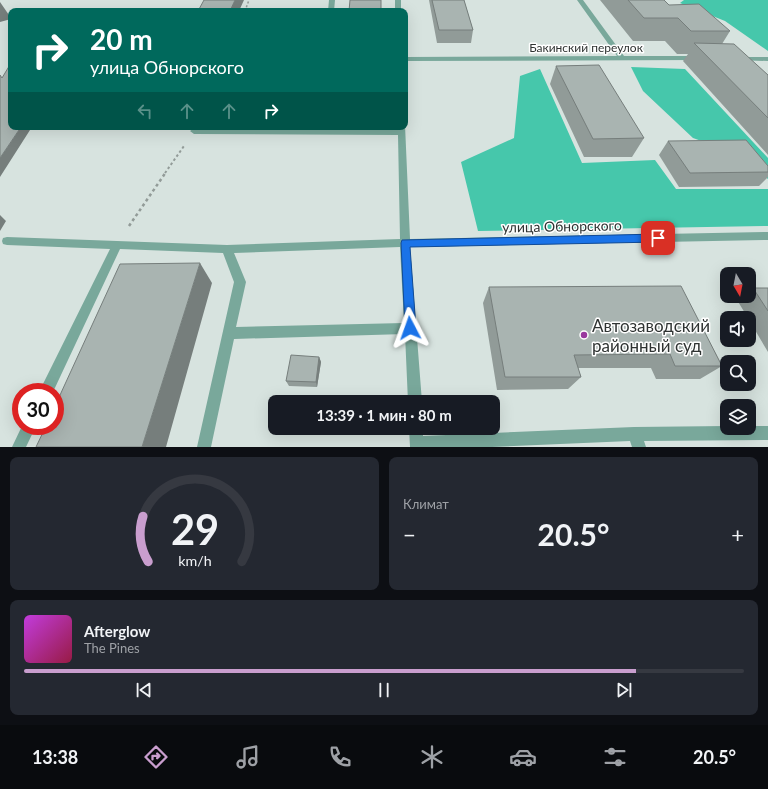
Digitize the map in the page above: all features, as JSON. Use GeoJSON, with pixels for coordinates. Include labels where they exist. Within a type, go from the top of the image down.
{"type":"FeatureCollection","features":[{"type":"Feature","properties":{"kind":"street"},"geometry":{"type":"LineString","coordinates":[[580,0],[621,57]]}},
{"type":"Feature","properties":{"kind":"street","name":"Бакинский переулок"},"geometry":{"type":"LineString","coordinates":[[408,59],[621,57],[706,58]]}},
{"type":"Feature","properties":{"kind":"street"},"geometry":{"type":"LineString","coordinates":[[729,59],[768,59]]}},
{"type":"Feature","properties":{"kind":"street"},"geometry":{"type":"LineString","coordinates":[[194,131],[298,130]]}},
{"type":"Feature","properties":{"kind":"street"},"geometry":{"type":"LineString","coordinates":[[402,130],[405,243],[415,395]]}},
{"type":"Feature","properties":{"kind":"street","name":"улица Обнорского"},"geometry":{"type":"LineString","coordinates":[[8,241],[227,249],[405,243],[768,236]]}},
{"type":"Feature","properties":{"kind":"street"},"geometry":{"type":"LineString","coordinates":[[50,383],[117,245]]}},
{"type":"Feature","properties":{"kind":"street"},"geometry":{"type":"LineString","coordinates":[[204,447],[240,282],[227,249]]}},
{"type":"Feature","properties":{"kind":"street"},"geometry":{"type":"LineString","coordinates":[[229,333],[410,328]]}},
{"type":"Feature","properties":{"kind":"street"},"geometry":{"type":"LineString","coordinates":[[416,435],[417,445],[637,441],[768,433]]}},
{"type":"Feature","properties":{"kind":"street"},"geometry":{"type":"LineString","coordinates":[[19,447],[25,435]]}},
{"type":"Feature","properties":{"kind":"path"},"geometry":{"type":"LineString","coordinates":[[117,245],[194,131]]}},
{"type":"Feature","properties":{"kind":"green space"},"geometry":{"type":"Polygon","coordinates":[[[684,0],[768,0],[768,51],[725,21],[680,3],[684,0]]]}},
{"type":"Feature","properties":{"kind":"green space"},"geometry":{"type":"Polygon","coordinates":[[[631,67],[685,69],[768,158],[768,179],[738,154],[693,138],[643,91],[631,67]]]}},
{"type":"Feature","properties":{"kind":"green space"},"geometry":{"type":"Polygon","coordinates":[[[540,69],[582,163],[655,160],[676,189],[768,189],[768,226],[478,231],[461,162],[514,138],[520,76],[540,69]]]}},
{"type":"Feature","properties":{"kind":"building"},"geometry":{"type":"Polygon","coordinates":[[[204,0],[235,0],[231,8],[200,8],[204,0]]]}},
{"type":"Feature","properties":{"kind":"building"},"geometry":{"type":"Polygon","coordinates":[[[350,0],[381,0],[381,8],[349,8],[350,0]]]}},
{"type":"Feature","properties":{"kind":"building"},"geometry":{"type":"Polygon","coordinates":[[[432,0],[464,0],[473,30],[439,30],[432,0]]]}},
{"type":"Feature","properties":{"kind":"building"},"geometry":{"type":"Polygon","coordinates":[[[628,0],[664,0],[669,5],[699,4],[730,31],[691,31],[678,18],[644,18],[628,0]]]}},
{"type":"Feature","properties":{"kind":"building"},"geometry":{"type":"Polygon","coordinates":[[[694,43],[734,44],[768,75],[768,118],[694,43]]]}},
{"type":"Feature","properties":{"kind":"building"},"geometry":{"type":"Polygon","coordinates":[[[599,65],[644,138],[593,139],[556,66],[599,65]]]}},
{"type":"Feature","properties":{"kind":"building"},"geometry":{"type":"Polygon","coordinates":[[[8,68],[8,130],[19,130],[0,158],[0,75],[2,78],[8,68]]]}},
{"type":"Feature","properties":{"kind":"building"},"geometry":{"type":"Polygon","coordinates":[[[746,140],[768,166],[768,172],[690,173],[668,141],[746,140]]]}},
{"type":"Feature","properties":{"kind":"building"},"geometry":{"type":"Polygon","coordinates":[[[200,263],[142,447],[36,447],[42,435],[64,435],[64,386],[120,264],[200,263]]]}},
{"type":"Feature","properties":{"kind":"building","name":"Автозаводский районный суд"},"geometry":{"type":"Polygon","coordinates":[[[681,286],[720,362],[720,366],[675,366],[670,354],[574,355],[581,377],[505,377],[489,287],[681,286]]]}},
{"type":"Feature","properties":{"kind":"building"},"geometry":{"type":"Polygon","coordinates":[[[756,288],[768,288],[768,311],[756,293],[756,288]]]}},
{"type":"Feature","properties":{"kind":"building"},"geometry":{"type":"Polygon","coordinates":[[[291,355],[319,357],[316,382],[286,381],[291,355]]]}},
{"type":"Feature","properties":{"kind":"place","name":"Автозаводский районный суд"},"geometry":{"type":"Point","coordinates":[584,335]}},
{"type":"Feature","properties":{"kind":"route"},"geometry":{"type":"LineString","coordinates":[[410,328],[405,243],[658,238]]}}]}
